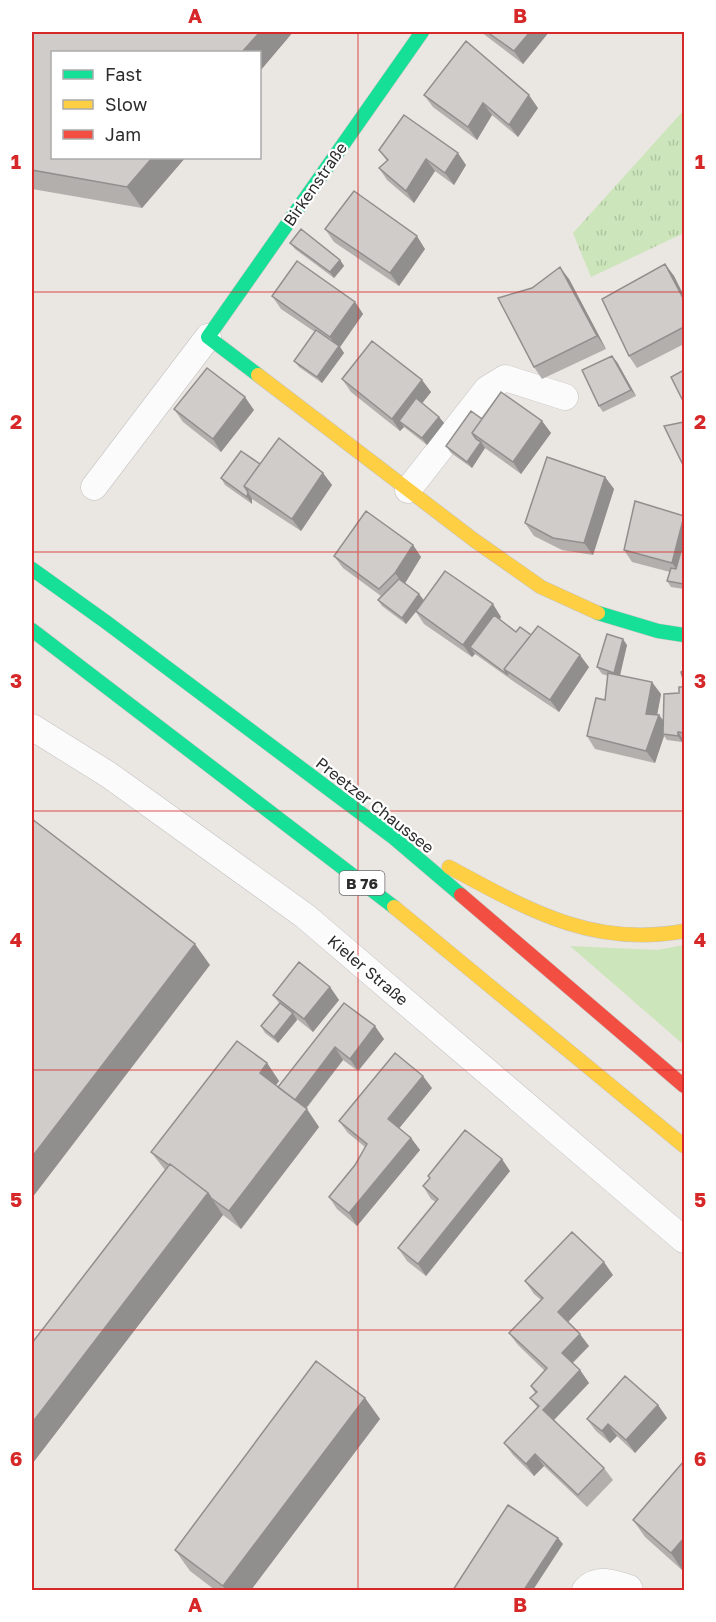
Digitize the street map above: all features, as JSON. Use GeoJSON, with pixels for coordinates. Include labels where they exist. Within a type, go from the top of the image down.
{"type":"FeatureCollection","features":[{"type":"Feature","properties":{"kind":"main road","name":"Birkenstraße"},"geometry":{"type":"LineString","coordinates":[[208,337],[422,32]]}},
{"type":"Feature","properties":{"kind":"main road"},"geometry":{"type":"LineString","coordinates":[[208,337],[474,540],[541,587],[603,615],[658,631],[684,635]]}},
{"type":"Feature","properties":{"kind":"main road","name":"Preetzer Chaussee"},"geometry":{"type":"LineString","coordinates":[[32,568],[394,838],[684,1086]]}},
{"type":"Feature","properties":{"kind":"main road","name":"B 76"},"geometry":{"type":"LineString","coordinates":[[32,630],[407,917],[684,1146]]}},
{"type":"Feature","properties":{"kind":"main road"},"geometry":{"type":"LineString","coordinates":[[394,838],[518,904],[578,927],[616,934],[648,936],[684,931]]}},
{"type":"Feature","properties":{"kind":"street","name":"Birkenstraße"},"geometry":{"type":"LineString","coordinates":[[94,487],[208,337]]}},
{"type":"Feature","properties":{"kind":"street"},"geometry":{"type":"LineString","coordinates":[[408,490],[487,389],[505,378],[565,397]]}},
{"type":"Feature","properties":{"kind":"street","name":"Kieler Straße"},"geometry":{"type":"LineString","coordinates":[[32,727],[109,775],[305,916],[684,1240]]}},
{"type":"Feature","properties":{"kind":"street"},"geometry":{"type":"LineString","coordinates":[[585,1590],[599,1581],[615,1582],[630,1590]]}},
{"type":"Feature","properties":{"kind":"green space"},"geometry":{"type":"Polygon","coordinates":[[[684,110],[684,233],[591,277],[573,233],[684,110]]]}},
{"type":"Feature","properties":{"kind":"green space"},"geometry":{"type":"Polygon","coordinates":[[[684,945],[684,1045],[570,946],[657,950],[684,945]]]}},
{"type":"Feature","properties":{"kind":"building"},"geometry":{"type":"Polygon","coordinates":[[[32,32],[260,32],[243,51],[51,51],[51,159],[151,159],[127,187],[32,170],[32,32]]]}},
{"type":"Feature","properties":{"kind":"building"},"geometry":{"type":"Polygon","coordinates":[[[487,32],[530,32],[514,51],[487,32]]]}},
{"type":"Feature","properties":{"kind":"building"},"geometry":{"type":"Polygon","coordinates":[[[466,41],[529,95],[509,125],[483,103],[468,127],[424,95],[466,41]]]}},
{"type":"Feature","properties":{"kind":"building"},"geometry":{"type":"Polygon","coordinates":[[[404,115],[458,153],[445,173],[426,159],[406,191],[379,168],[388,160],[379,150],[404,115]]]}},
{"type":"Feature","properties":{"kind":"building"},"geometry":{"type":"Polygon","coordinates":[[[354,191],[417,236],[390,273],[325,229],[354,191]]]}},
{"type":"Feature","properties":{"kind":"building"},"geometry":{"type":"Polygon","coordinates":[[[301,229],[340,260],[330,272],[290,243],[301,229]]]}},
{"type":"Feature","properties":{"kind":"building"},"geometry":{"type":"Polygon","coordinates":[[[297,261],[355,302],[330,337],[272,296],[297,261]]]}},
{"type":"Feature","properties":{"kind":"building"},"geometry":{"type":"Polygon","coordinates":[[[665,264],[684,300],[684,327],[629,356],[602,299],[665,264]]]}},
{"type":"Feature","properties":{"kind":"building"},"geometry":{"type":"Polygon","coordinates":[[[560,267],[597,336],[534,367],[498,298],[532,288],[560,267]]]}},
{"type":"Feature","properties":{"kind":"building"},"geometry":{"type":"Polygon","coordinates":[[[316,330],[339,346],[317,377],[294,361],[316,330]]]}},
{"type":"Feature","properties":{"kind":"building"},"geometry":{"type":"Polygon","coordinates":[[[372,341],[422,380],[392,419],[342,379],[372,341]]]}},
{"type":"Feature","properties":{"kind":"building"},"geometry":{"type":"Polygon","coordinates":[[[612,356],[631,390],[599,406],[582,370],[612,356]]]}},
{"type":"Feature","properties":{"kind":"building"},"geometry":{"type":"Polygon","coordinates":[[[207,368],[245,397],[213,439],[174,409],[207,368]]]}},
{"type":"Feature","properties":{"kind":"building"},"geometry":{"type":"Polygon","coordinates":[[[684,370],[684,403],[671,377],[684,370]]]}},
{"type":"Feature","properties":{"kind":"building"},"geometry":{"type":"Polygon","coordinates":[[[501,392],[542,421],[513,462],[472,433],[501,392]]]}},
{"type":"Feature","properties":{"kind":"building"},"geometry":{"type":"Polygon","coordinates":[[[416,398],[439,417],[422,438],[399,421],[416,398]]]}},
{"type":"Feature","properties":{"kind":"building"},"geometry":{"type":"Polygon","coordinates":[[[471,411],[482,419],[472,433],[481,442],[467,462],[446,446],[471,411]]]}},
{"type":"Feature","properties":{"kind":"building"},"geometry":{"type":"Polygon","coordinates":[[[684,422],[684,467],[664,426],[684,422]]]}},
{"type":"Feature","properties":{"kind":"building"},"geometry":{"type":"Polygon","coordinates":[[[279,438],[323,473],[292,519],[244,486],[279,438]]]}},
{"type":"Feature","properties":{"kind":"building"},"geometry":{"type":"Polygon","coordinates":[[[241,451],[260,464],[244,486],[248,492],[247,497],[221,478],[241,451]]]}},
{"type":"Feature","properties":{"kind":"building"},"geometry":{"type":"Polygon","coordinates":[[[547,457],[605,477],[584,543],[553,538],[525,523],[547,457]]]}},
{"type":"Feature","properties":{"kind":"building"},"geometry":{"type":"Polygon","coordinates":[[[635,501],[684,516],[672,563],[624,550],[635,501]]]}},
{"type":"Feature","properties":{"kind":"building"},"geometry":{"type":"Polygon","coordinates":[[[366,511],[413,545],[395,573],[379,589],[334,556],[366,511]]]}},
{"type":"Feature","properties":{"kind":"building"},"geometry":{"type":"Polygon","coordinates":[[[681,551],[684,552],[684,584],[667,581],[671,568],[676,569],[681,551]]]}},
{"type":"Feature","properties":{"kind":"building"},"geometry":{"type":"Polygon","coordinates":[[[445,571],[493,604],[463,645],[416,611],[445,571]]]}},
{"type":"Feature","properties":{"kind":"building"},"geometry":{"type":"Polygon","coordinates":[[[399,579],[419,594],[402,618],[378,600],[399,579]]]}},
{"type":"Feature","properties":{"kind":"building"},"geometry":{"type":"Polygon","coordinates":[[[494,615],[516,632],[520,627],[531,635],[504,669],[508,675],[470,647],[494,615]]]}},
{"type":"Feature","properties":{"kind":"building"},"geometry":{"type":"Polygon","coordinates":[[[538,626],[580,655],[550,700],[504,669],[538,626]]]}},
{"type":"Feature","properties":{"kind":"building"},"geometry":{"type":"Polygon","coordinates":[[[607,634],[623,639],[614,673],[597,667],[607,634]]]}},
{"type":"Feature","properties":{"kind":"building"},"geometry":{"type":"Polygon","coordinates":[[[608,673],[652,682],[646,714],[659,715],[646,751],[587,736],[596,698],[605,700],[608,673]]]}},
{"type":"Feature","properties":{"kind":"building"},"geometry":{"type":"Polygon","coordinates":[[[679,687],[684,687],[684,733],[678,732],[678,736],[663,734],[664,694],[679,693],[679,687]]]}},
{"type":"Feature","properties":{"kind":"building"},"geometry":{"type":"Polygon","coordinates":[[[32,819],[195,944],[32,1157],[32,819]]]}},
{"type":"Feature","properties":{"kind":"building"},"geometry":{"type":"Polygon","coordinates":[[[299,962],[330,987],[304,1019],[273,995],[299,962]]]}},
{"type":"Feature","properties":{"kind":"building"},"geometry":{"type":"Polygon","coordinates":[[[280,1003],[293,1013],[274,1037],[261,1026],[280,1003]]]}},
{"type":"Feature","properties":{"kind":"building"},"geometry":{"type":"Polygon","coordinates":[[[344,1003],[375,1026],[350,1059],[335,1047],[295,1100],[278,1087],[344,1003]]]}},
{"type":"Feature","properties":{"kind":"building"},"geometry":{"type":"Polygon","coordinates":[[[237,1041],[267,1063],[260,1073],[307,1109],[229,1211],[170,1164],[151,1152],[237,1041]]]}},
{"type":"Feature","properties":{"kind":"building"},"geometry":{"type":"Polygon","coordinates":[[[395,1053],[423,1076],[388,1119],[411,1138],[349,1213],[329,1197],[355,1165],[367,1144],[339,1121],[395,1053]]]}},
{"type":"Feature","properties":{"kind":"building"},"geometry":{"type":"Polygon","coordinates":[[[465,1130],[502,1159],[418,1264],[398,1248],[438,1199],[423,1186],[430,1178],[428,1176],[465,1130]]]}},
{"type":"Feature","properties":{"kind":"building"},"geometry":{"type":"Polygon","coordinates":[[[170,1164],[208,1193],[32,1423],[32,1343],[170,1164]]]}},
{"type":"Feature","properties":{"kind":"building"},"geometry":{"type":"Polygon","coordinates":[[[572,1232],[604,1262],[558,1312],[580,1334],[562,1353],[580,1370],[543,1410],[604,1468],[578,1495],[535,1454],[526,1464],[504,1443],[539,1406],[530,1398],[537,1392],[531,1386],[547,1368],[509,1333],[543,1298],[525,1281],[572,1232]]]}},
{"type":"Feature","properties":{"kind":"building"},"geometry":{"type":"Polygon","coordinates":[[[316,1361],[365,1398],[223,1586],[175,1550],[316,1361]]]}},
{"type":"Feature","properties":{"kind":"building"},"geometry":{"type":"Polygon","coordinates":[[[625,1376],[658,1405],[626,1440],[608,1424],[602,1431],[587,1419],[625,1376]]]}},
{"type":"Feature","properties":{"kind":"building"},"geometry":{"type":"Polygon","coordinates":[[[684,1461],[684,1538],[671,1553],[633,1520],[684,1461]]]}},
{"type":"Feature","properties":{"kind":"building"},"geometry":{"type":"Polygon","coordinates":[[[508,1505],[558,1538],[524,1590],[453,1590],[508,1505]]]}},
{"type":"Feature","properties":{"kind":"traffic: fast"},"geometry":{"type":"LineString","coordinates":[[258,375],[208,337],[422,32]]}},
{"type":"Feature","properties":{"kind":"traffic: fast"},"geometry":{"type":"LineString","coordinates":[[32,569],[394,838],[461,895]]}},
{"type":"Feature","properties":{"kind":"traffic: fast"},"geometry":{"type":"LineString","coordinates":[[598,613],[658,631],[684,635]]}},
{"type":"Feature","properties":{"kind":"traffic: fast"},"geometry":{"type":"LineString","coordinates":[[32,630],[394,907]]}},
{"type":"Feature","properties":{"kind":"traffic: slow"},"geometry":{"type":"LineString","coordinates":[[258,375],[474,540],[541,587],[598,613]]}},
{"type":"Feature","properties":{"kind":"traffic: slow"},"geometry":{"type":"LineString","coordinates":[[449,867],[533,910],[590,929],[619,934],[651,935],[684,931]]}},
{"type":"Feature","properties":{"kind":"traffic: slow"},"geometry":{"type":"LineString","coordinates":[[394,907],[684,1146]]}},
{"type":"Feature","properties":{"kind":"traffic: jam"},"geometry":{"type":"LineString","coordinates":[[461,895],[684,1086]]}}]}
